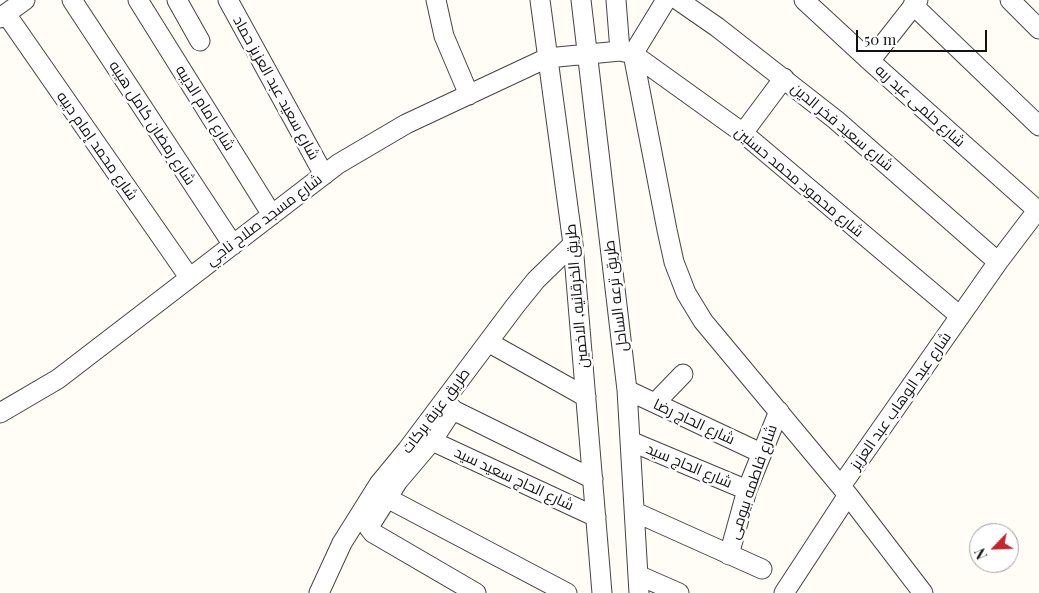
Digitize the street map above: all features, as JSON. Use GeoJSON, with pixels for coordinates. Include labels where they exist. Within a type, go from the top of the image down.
{"type":"FeatureCollection","features":[{"type":"Feature","properties":{"kind":"street"},"geometry":{"type":"LineString","coordinates":[[3,16],[25,0]]}},
{"type":"Feature","properties":{"kind":"street","name":"شارع رمضان كامل هيبه"},"geometry":{"type":"LineString","coordinates":[[72,0],[233,245]]}},
{"type":"Feature","properties":{"kind":"street","name":"شارع امام الديبه"},"geometry":{"type":"LineString","coordinates":[[138,0],[272,215]]}},
{"type":"Feature","properties":{"kind":"street"},"geometry":{"type":"LineString","coordinates":[[177,0],[200,42]]}},
{"type":"Feature","properties":{"kind":"street","name":"شارع سعيد عبد العزيز حماد"},"geometry":{"type":"LineString","coordinates":[[228,0],[324,175]]}},
{"type":"Feature","properties":{"kind":"street"},"geometry":{"type":"LineString","coordinates":[[436,0],[444,36],[469,94]]}},
{"type":"Feature","properties":{"kind":"street","name":"طريق الخرقانيه, الاخمين"},"geometry":{"type":"LineString","coordinates":[[540,0],[573,244],[602,593]]}},
{"type":"Feature","properties":{"kind":"street","name":"طريق ترعه الساحل"},"geometry":{"type":"LineString","coordinates":[[581,0],[627,390],[639,584]]}},
{"type":"Feature","properties":{"kind":"street"},"geometry":{"type":"LineString","coordinates":[[616,0],[666,230],[674,262],[686,293],[703,321],[845,490],[922,593]]}},
{"type":"Feature","properties":{"kind":"street"},"geometry":{"type":"LineString","coordinates":[[626,53],[666,0]]}},
{"type":"Feature","properties":{"kind":"street","name":"شارع سعيد فخر الدين"},"geometry":{"type":"LineString","coordinates":[[678,0],[717,27],[836,120],[998,262]]}},
{"type":"Feature","properties":{"kind":"street","name":"شارع حلمى عبد ربه"},"geometry":{"type":"LineString","coordinates":[[804,0],[870,61],[1038,208]]}},
{"type":"Feature","properties":{"kind":"street"},"geometry":{"type":"LineString","coordinates":[[1010,0],[1039,29]]}},
{"type":"Feature","properties":{"kind":"street"},"geometry":{"type":"LineString","coordinates":[[870,61],[915,3],[1039,126]]}},
{"type":"Feature","properties":{"kind":"street","name":"شارع محمد إمام ديبه"},"geometry":{"type":"LineString","coordinates":[[3,16],[189,277]]}},
{"type":"Feature","properties":{"kind":"street","name":"شارع مسجد صلاح ناجي"},"geometry":{"type":"LineString","coordinates":[[2,408],[58,379],[324,175],[361,150],[406,124],[547,58],[626,53]]}},
{"type":"Feature","properties":{"kind":"street","name":"شارع محمود محمد حسنين"},"geometry":{"type":"LineString","coordinates":[[626,53],[742,134],[960,316]]}},
{"type":"Feature","properties":{"kind":"street"},"geometry":{"type":"LineString","coordinates":[[742,134],[784,78]]}},
{"type":"Feature","properties":{"kind":"street","name":"شارع عبد الوهاب عبد العزيز"},"geometry":{"type":"LineString","coordinates":[[784,593],[845,490],[960,316],[1038,208]]}},
{"type":"Feature","properties":{"kind":"street","name":"طريق عزبة بركات"},"geometry":{"type":"LineString","coordinates":[[319,593],[342,544],[379,484],[408,450],[536,280],[573,244]]}},
{"type":"Feature","properties":{"kind":"street"},"geometry":{"type":"LineString","coordinates":[[488,342],[586,397]]}},
{"type":"Feature","properties":{"kind":"street"},"geometry":{"type":"LineString","coordinates":[[469,368],[473,373],[473,379],[432,441],[387,498],[370,525],[370,531],[476,593]]}},
{"type":"Feature","properties":{"kind":"street"},"geometry":{"type":"LineString","coordinates":[[655,403],[683,374]]}},
{"type":"Feature","properties":{"kind":"street","name":"شارع الحاج رضا"},"geometry":{"type":"LineString","coordinates":[[627,390],[761,453]]}},
{"type":"Feature","properties":{"kind":"street"},"geometry":{"type":"LineString","coordinates":[[453,410],[593,479]]}},
{"type":"Feature","properties":{"kind":"street","name":"شارع فاطمه بيومى"},"geometry":{"type":"LineString","coordinates":[[729,554],[747,490],[779,411]]}},
{"type":"Feature","properties":{"kind":"street","name":"شارع الحاج سعيد سيد"},"geometry":{"type":"LineString","coordinates":[[432,441],[596,518]]}},
{"type":"Feature","properties":{"kind":"street","name":"شارع الحاج سيد"},"geometry":{"type":"LineString","coordinates":[[630,442],[747,490]]}},
{"type":"Feature","properties":{"kind":"street"},"geometry":{"type":"LineString","coordinates":[[387,498],[567,593]]}},
{"type":"Feature","properties":{"kind":"street"},"geometry":{"type":"LineString","coordinates":[[635,512],[762,570]]}},
{"type":"Feature","properties":{"kind":"street"},"geometry":{"type":"LineString","coordinates":[[639,584],[679,593]]}}]}
